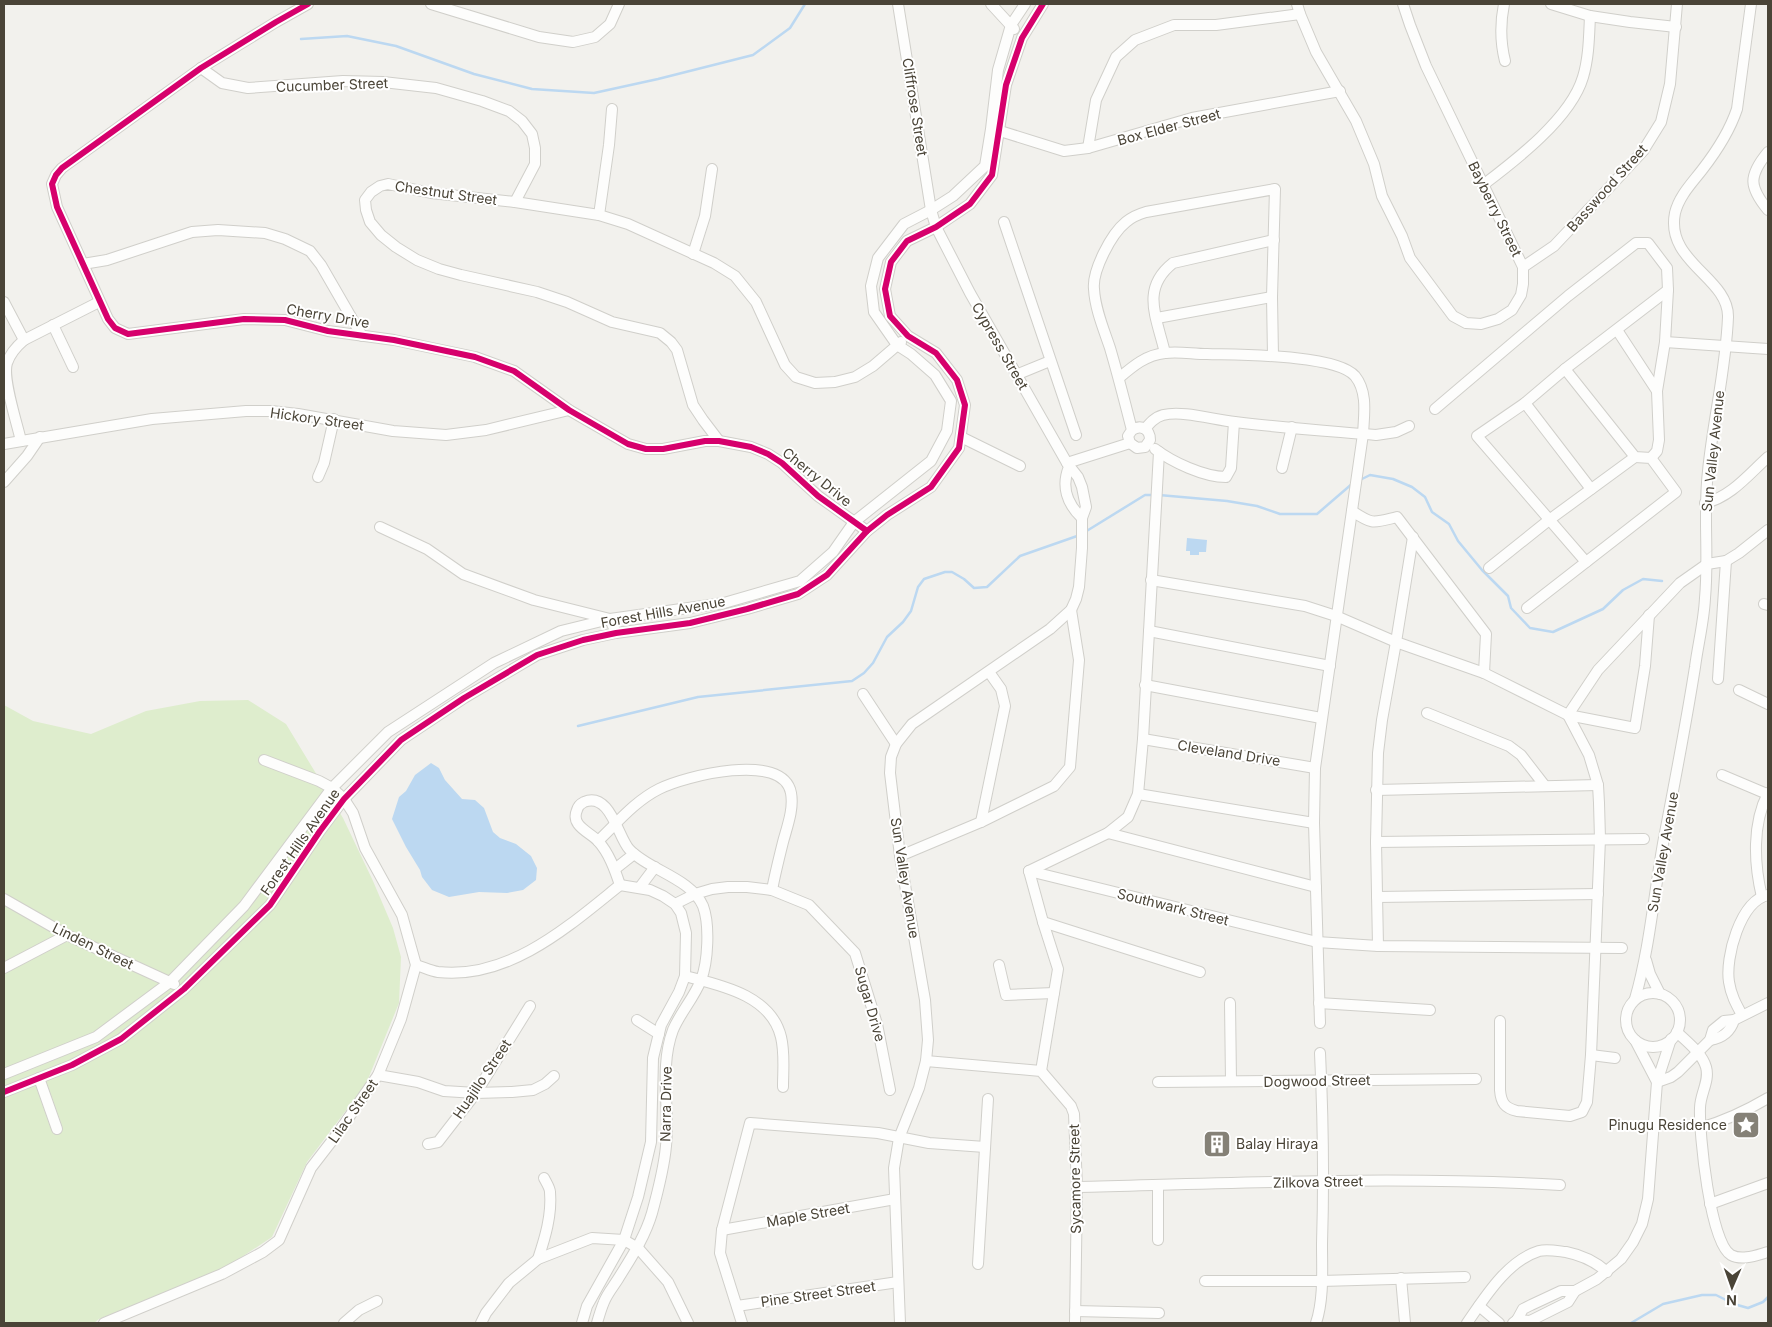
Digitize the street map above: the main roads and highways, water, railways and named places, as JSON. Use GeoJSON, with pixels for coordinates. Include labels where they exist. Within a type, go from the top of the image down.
{"type":"FeatureCollection","features":[{"type":"Feature","properties":{"kind":"water"},"geometry":{"type":"Polygon","coordinates":[[[1187,538],[1207,540],[1206,552],[1199,552],[1199,555],[1190,555],[1190,551],[1186,551],[1187,538]]]}},
{"type":"Feature","properties":{"kind":"water"},"geometry":{"type":"Polygon","coordinates":[[[431,763],[439,768],[445,780],[462,799],[475,800],[484,808],[493,832],[500,838],[516,844],[531,856],[537,868],[536,880],[523,890],[507,893],[479,892],[449,897],[432,890],[422,877],[392,819],[399,797],[406,791],[415,775],[431,763]]]}},
{"type":"Feature","properties":{"kind":"waterway"},"geometry":{"type":"LineString","coordinates":[[301,39],[347,36],[396,46],[474,74],[532,89],[594,93],[753,55],[790,28],[805,4]]}},
{"type":"Feature","properties":{"kind":"waterway"},"geometry":{"type":"LineString","coordinates":[[1360,480],[1370,475],[1393,479],[1412,487],[1425,497],[1432,512],[1449,524],[1458,541],[1482,570],[1508,596],[1511,608],[1530,628],[1553,632],[1603,609],[1623,590],[1643,579],[1662,581]]}},
{"type":"Feature","properties":{"kind":"waterway"},"geometry":{"type":"LineString","coordinates":[[1159,495],[1227,501],[1257,506],[1280,514],[1317,514],[1353,483]]}},
{"type":"Feature","properties":{"kind":"waterway"},"geometry":{"type":"LineString","coordinates":[[1085,532],[1145,495],[1154,495]]}},
{"type":"Feature","properties":{"kind":"waterway"},"geometry":{"type":"LineString","coordinates":[[578,726],[698,697],[852,681],[864,673],[873,663],[887,637],[903,622],[911,611],[918,587],[924,579],[945,572],[952,572],[974,588],[987,587],[1020,556],[1080,535]]}},
{"type":"Feature","properties":{"kind":"waterway"},"geometry":{"type":"LineString","coordinates":[[1631,1323],[1663,1304],[1702,1295],[1716,1295],[1734,1304],[1748,1308],[1763,1302],[1768,1297]]}},
{"type":"Feature","properties":{"kind":"place","name":"Pinugu Residence"},"geometry":{"type":"Point","coordinates":[1746,1125]}},
{"type":"Feature","properties":{"kind":"place","name":"Balay Hiraya"},"geometry":{"type":"Point","coordinates":[1217,1144]}}]}
